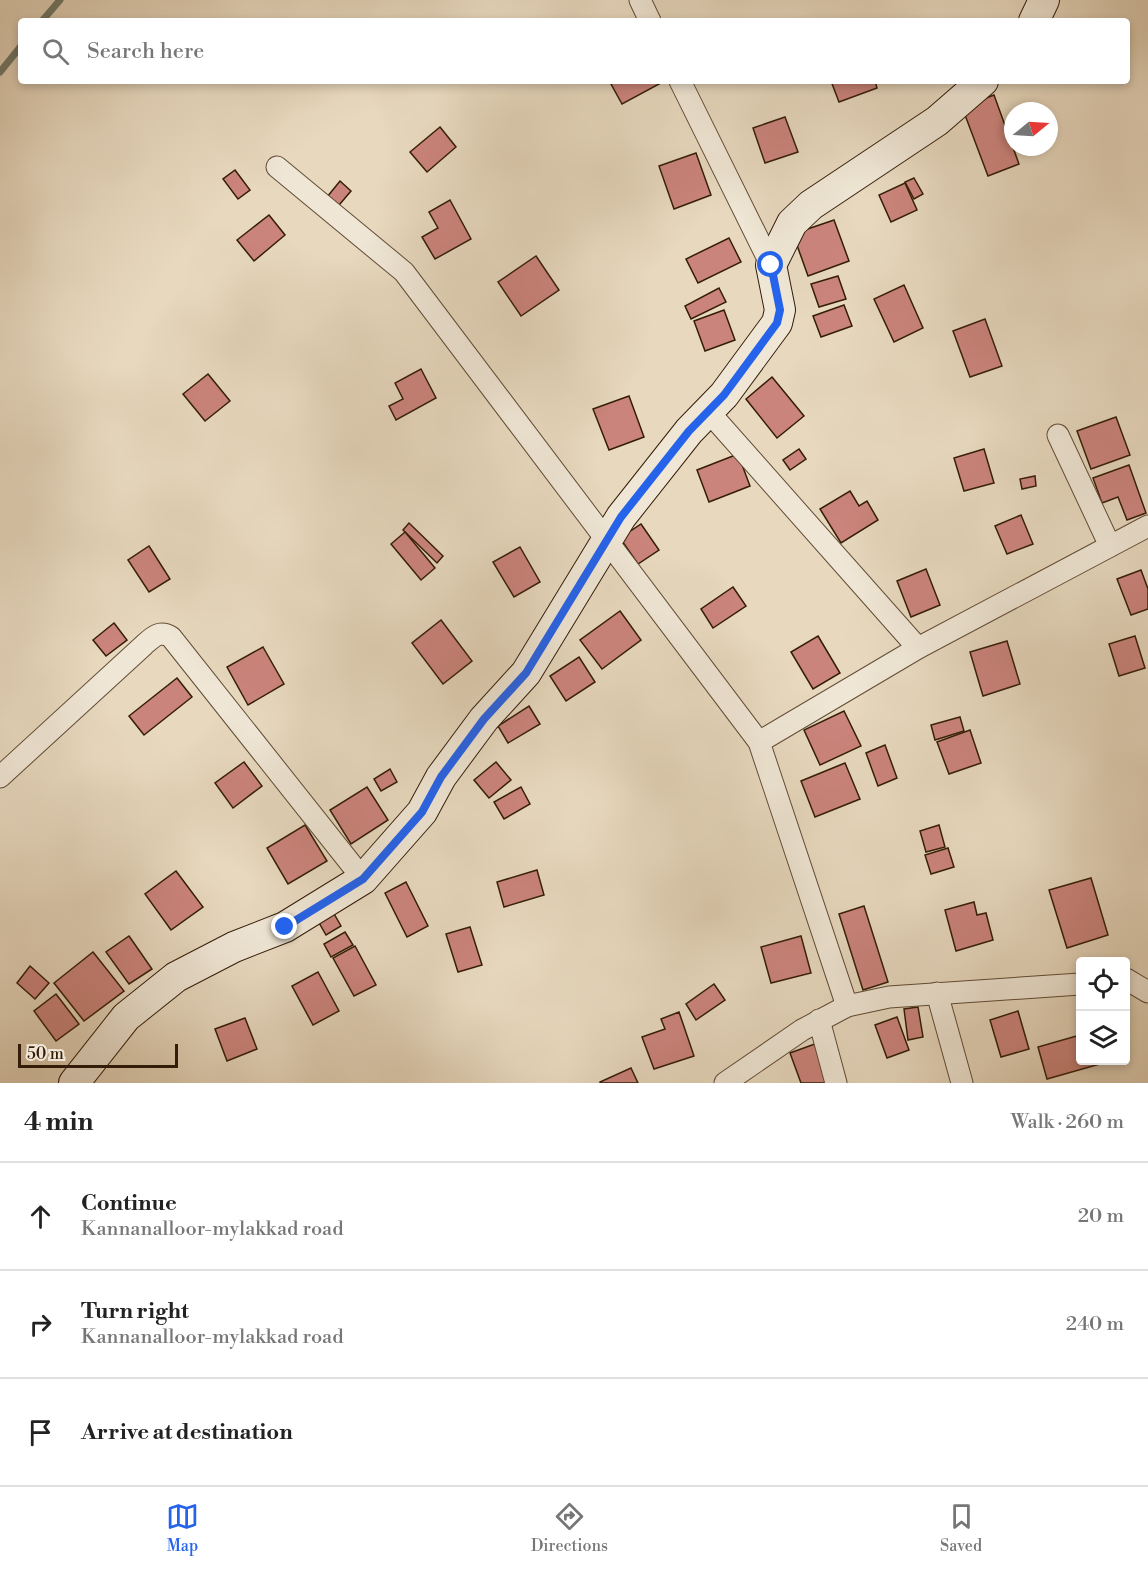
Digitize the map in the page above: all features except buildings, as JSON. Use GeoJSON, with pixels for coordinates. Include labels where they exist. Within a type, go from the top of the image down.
{"type":"FeatureCollection","features":[{"type":"Feature","properties":{"kind":"main road"},"geometry":{"type":"LineString","coordinates":[[1035,18],[1044,0]]}},
{"type":"Feature","properties":{"kind":"main road"},"geometry":{"type":"LineString","coordinates":[[74,1083],[126,1017],[176,977],[234,947],[285,927],[363,879],[422,812],[441,777],[484,719],[526,673],[621,517],[654,474],[724,395],[777,323],[780,310],[771,265],[792,223],[811,205],[937,121],[980,84]]}},
{"type":"Feature","properties":{"kind":"street"},"geometry":{"type":"LineString","coordinates":[[640,0],[649,18]]}},
{"type":"Feature","properties":{"kind":"street"},"geometry":{"type":"LineString","coordinates":[[681,84],[771,265]]}},
{"type":"Feature","properties":{"kind":"street"},"geometry":{"type":"LineString","coordinates":[[278,167],[404,272],[759,742],[846,1006]]}},
{"type":"Feature","properties":{"kind":"street"},"geometry":{"type":"LineString","coordinates":[[708,411],[918,648]]}},
{"type":"Feature","properties":{"kind":"street"},"geometry":{"type":"LineString","coordinates":[[1058,435],[1110,546]]}},
{"type":"Feature","properties":{"kind":"street"},"geometry":{"type":"LineString","coordinates":[[759,742],[918,648],[1148,526]]}},
{"type":"Feature","properties":{"kind":"street"},"geometry":{"type":"LineString","coordinates":[[0,777],[144,645],[157,634],[164,633],[178,646],[363,879]]}},
{"type":"Feature","properties":{"kind":"street"},"geometry":{"type":"LineString","coordinates":[[1130,978],[1148,976]]}},
{"type":"Feature","properties":{"kind":"street"},"geometry":{"type":"LineString","coordinates":[[1130,982],[1148,992]]}},
{"type":"Feature","properties":{"kind":"street"},"geometry":{"type":"LineString","coordinates":[[725,1083],[819,1020],[846,1006],[889,997],[1022,990],[1076,984]]}},
{"type":"Feature","properties":{"kind":"street"},"geometry":{"type":"LineString","coordinates":[[937,993],[962,1083]]}},
{"type":"Feature","properties":{"kind":"street"},"geometry":{"type":"LineString","coordinates":[[819,1020],[836,1083]]}},
{"type":"Feature","properties":{"kind":"waterway"},"geometry":{"type":"LineString","coordinates":[[45,18],[60,0]]}},
{"type":"Feature","properties":{"kind":"waterway"},"geometry":{"type":"LineString","coordinates":[[0,72],[18,50]]}},
{"type":"Feature","properties":{"kind":"route"},"geometry":{"type":"LineString","coordinates":[[285,927],[363,879],[422,812],[441,777],[484,719],[526,673],[621,517],[689,431],[724,395],[777,323],[780,310],[771,265]]}}]}
